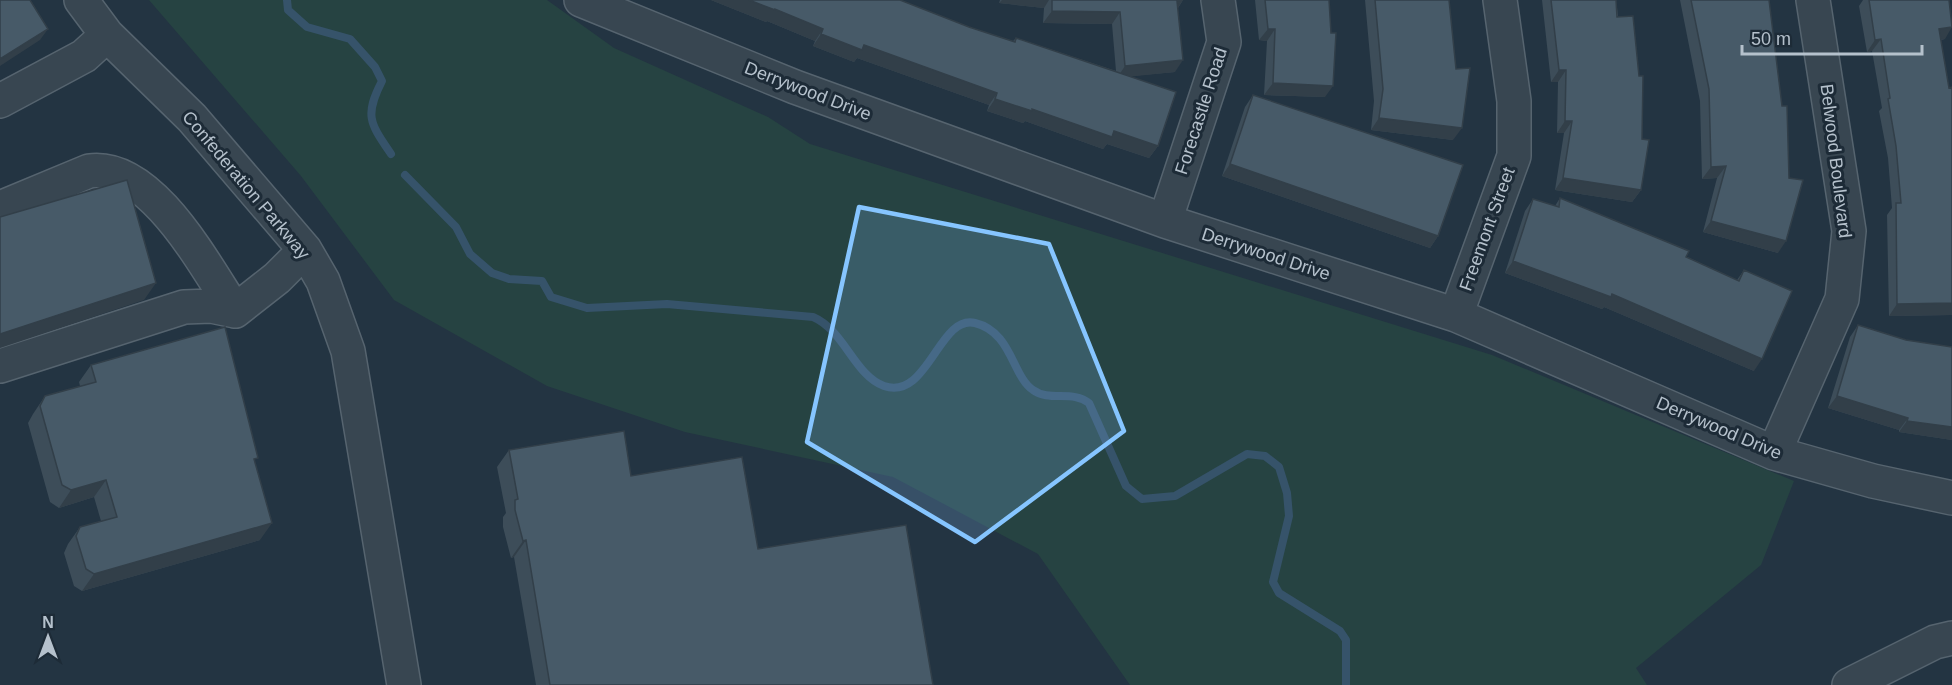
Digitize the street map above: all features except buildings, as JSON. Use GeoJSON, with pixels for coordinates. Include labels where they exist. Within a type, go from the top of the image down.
{"type":"FeatureCollection","features":[{"type":"Feature","properties":{"kind":"street","name":"Confederation Parkway"},"geometry":{"type":"LineString","coordinates":[[81,0],[107,35],[192,118],[305,250],[323,281],[348,351],[405,685]]}},
{"type":"Feature","properties":{"kind":"street","name":"Derrywood Drive"},"geometry":{"type":"LineString","coordinates":[[581,0],[795,87],[1165,221],[1456,315],[1774,453],[1873,482],[1952,498]]}},
{"type":"Feature","properties":{"kind":"street","name":"Forecastle Road"},"geometry":{"type":"LineString","coordinates":[[1165,221],[1224,42],[1218,0]]}},
{"type":"Feature","properties":{"kind":"street","name":"Freemont Street"},"geometry":{"type":"LineString","coordinates":[[1456,315],[1514,156],[1514,102],[1500,0]]}},
{"type":"Feature","properties":{"kind":"street","name":"Belwood Boulevard"},"geometry":{"type":"LineString","coordinates":[[1774,453],[1842,299],[1849,231],[1813,0]]}},
{"type":"Feature","properties":{"kind":"street"},"geometry":{"type":"LineString","coordinates":[[0,101],[84,56],[107,35]]}},
{"type":"Feature","properties":{"kind":"street"},"geometry":{"type":"LineString","coordinates":[[0,208],[89,171],[101,169],[116,172],[141,187],[156,201],[187,240],[235,311]]}},
{"type":"Feature","properties":{"kind":"street"},"geometry":{"type":"LineString","coordinates":[[0,366],[184,307],[211,306],[235,311],[277,278],[305,250]]}},
{"type":"Feature","properties":{"kind":"street"},"geometry":{"type":"LineString","coordinates":[[1849,685],[1935,642],[1952,638]]}},
{"type":"Feature","properties":{"kind":"highlighted area"},"geometry":{"type":"Polygon","coordinates":[[[859,207],[1049,244],[1124,431],[975,542],[807,442],[859,207]]]}},
{"type":"Feature","properties":{"kind":"green space"},"geometry":{"type":"Polygon","coordinates":[[[149,0],[547,0],[614,48],[768,117],[810,144],[1492,355],[1794,481],[1761,565],[1636,668],[1647,685],[1130,685],[1038,554],[893,477],[685,432],[547,386],[394,300],[301,176],[149,0]]]}},
{"type":"Feature","properties":{"kind":"waterway"},"geometry":{"type":"LineString","coordinates":[[287,0],[288,10],[307,27],[350,39],[375,67],[382,81],[373,103],[372,119],[374,127],[391,154]]}},
{"type":"Feature","properties":{"kind":"waterway"},"geometry":{"type":"LineString","coordinates":[[405,175],[456,227],[470,254],[492,273],[509,279],[542,281],[551,297],[587,308],[667,304],[813,317],[833,332],[874,381],[884,386],[899,387],[912,381],[923,370],[952,331],[963,324],[975,323],[987,328],[1004,344],[1020,375],[1033,390],[1046,395],[1076,397],[1089,403],[1126,486],[1142,499],[1175,496],[1247,454],[1265,456],[1279,467],[1287,493],[1289,516],[1273,582],[1279,593],[1340,631],[1346,640],[1346,685]]}}]}
